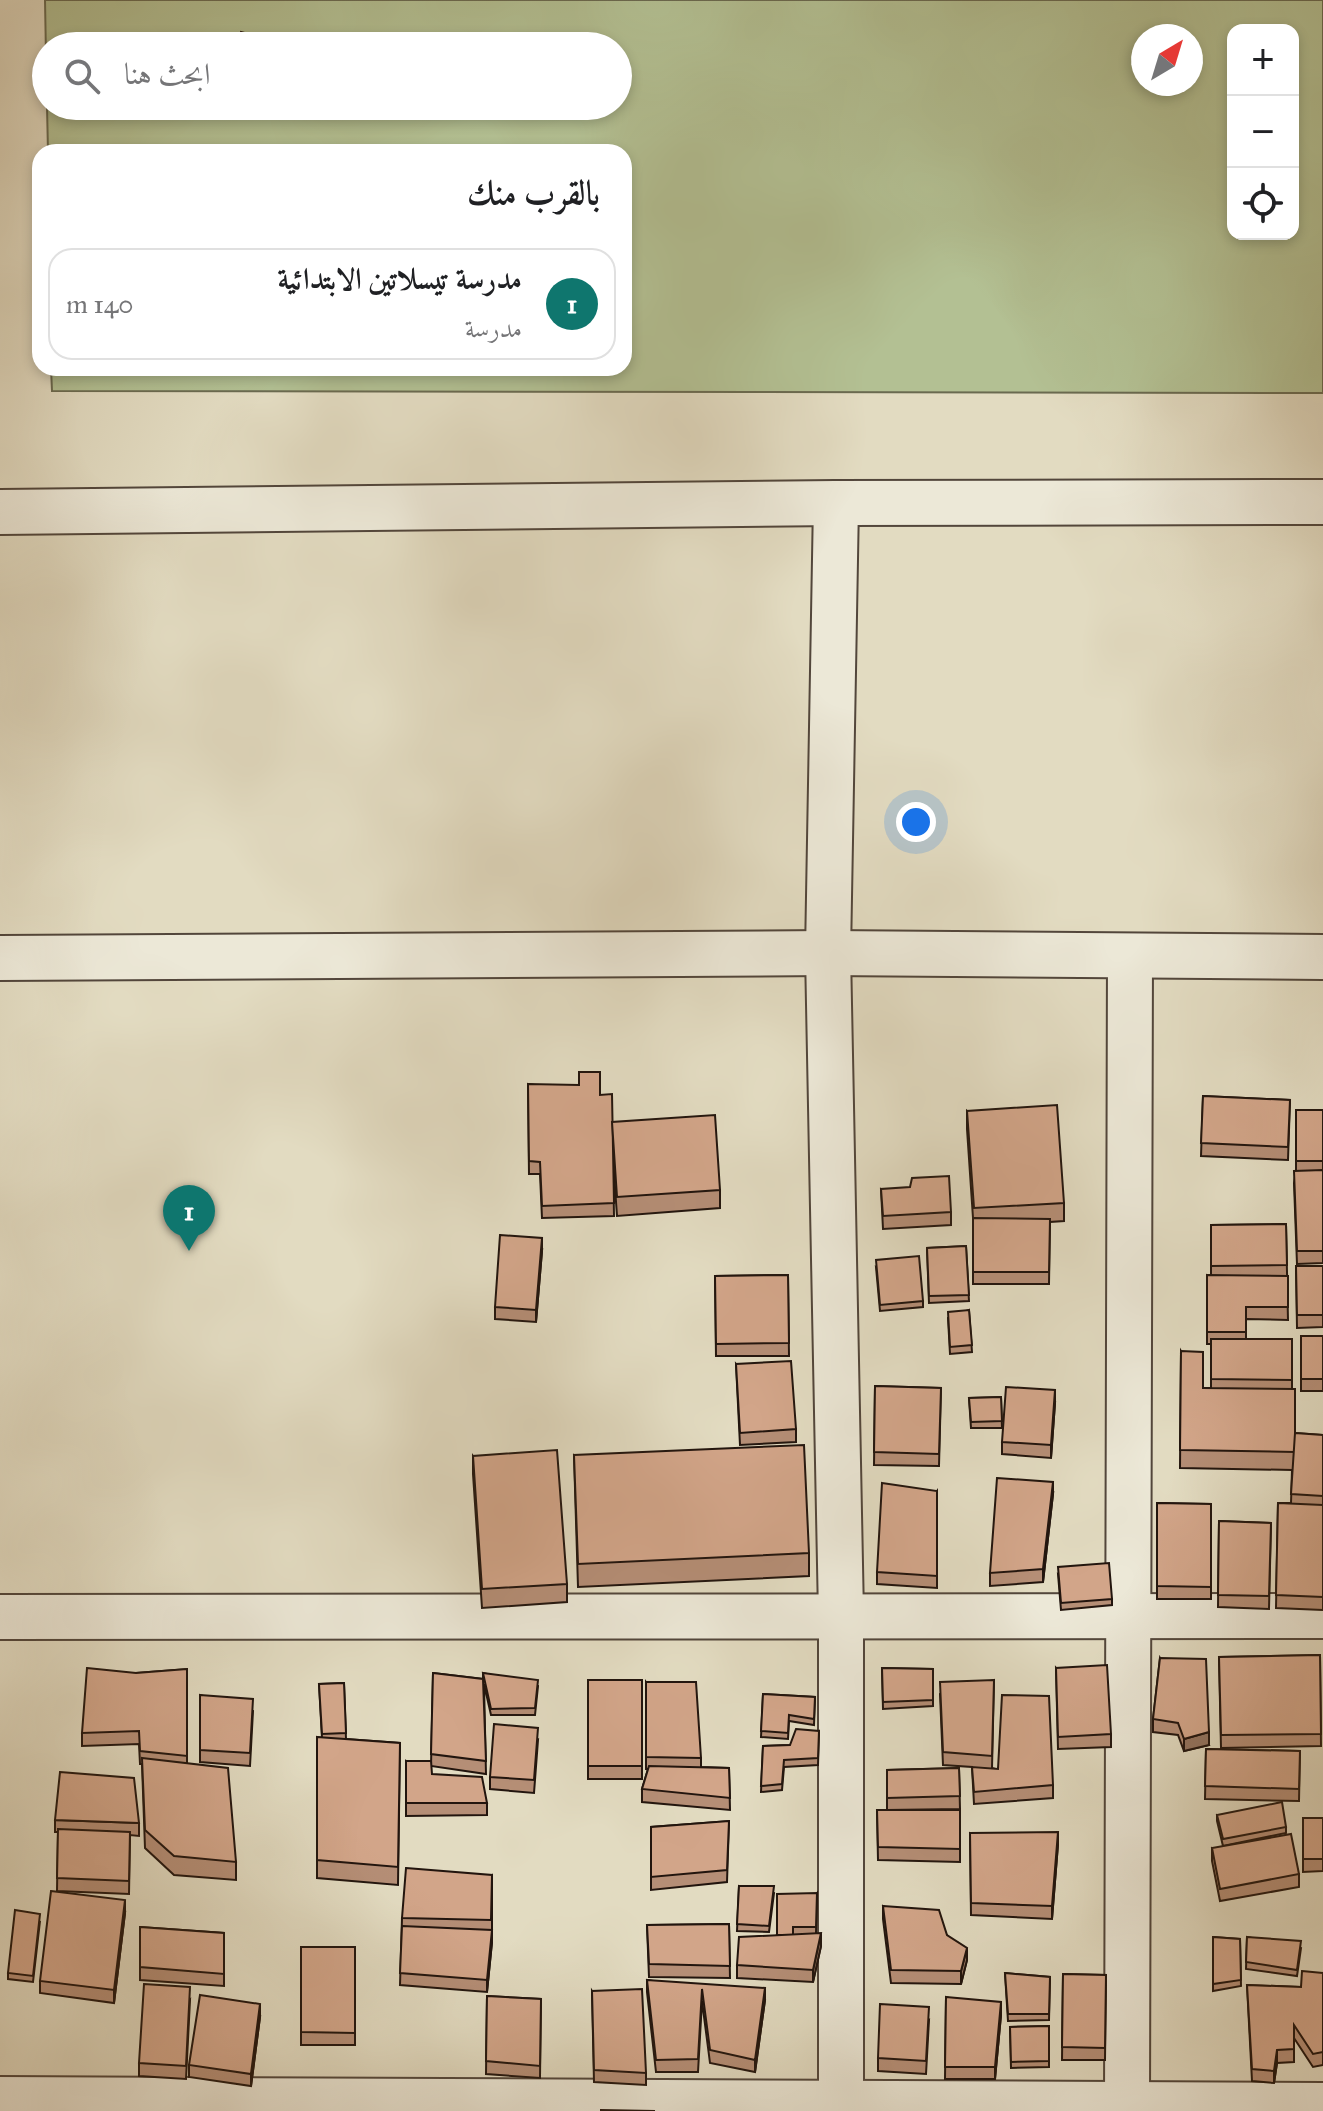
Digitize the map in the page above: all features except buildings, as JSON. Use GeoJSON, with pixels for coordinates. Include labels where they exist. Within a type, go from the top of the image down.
{"type":"FeatureCollection","features":[{"type":"Feature","properties":{"kind":"street"},"geometry":{"type":"LineString","coordinates":[[0,512],[836,503],[1323,502]]}},
{"type":"Feature","properties":{"kind":"street"},"geometry":{"type":"LineString","coordinates":[[836,503],[828,953],[841,1615],[841,2107]]}},
{"type":"Feature","properties":{"kind":"street"},"geometry":{"type":"LineString","coordinates":[[0,958],[828,953],[1323,957]]}},
{"type":"Feature","properties":{"kind":"street"},"geometry":{"type":"LineString","coordinates":[[1127,2105],[1130,956]]}},
{"type":"Feature","properties":{"kind":"street"},"geometry":{"type":"LineString","coordinates":[[0,1617],[1323,1616]]}},
{"type":"Feature","properties":{"kind":"street"},"geometry":{"type":"LineString","coordinates":[[0,2099],[841,2107],[1323,2105]]}},
{"type":"Feature","properties":{"kind":"green space"},"geometry":{"type":"Polygon","coordinates":[[[45,0],[1323,0],[1323,393],[52,391],[51,376],[632,376],[632,144],[48,144],[47,120],[632,120],[632,32],[46,32],[45,0]]]}},
{"type":"Feature","properties":{"kind":"place","name":"مدرسة تيسلاتين الابتدائية"},"geometry":{"type":"Point","coordinates":[189,1251]}}]}
